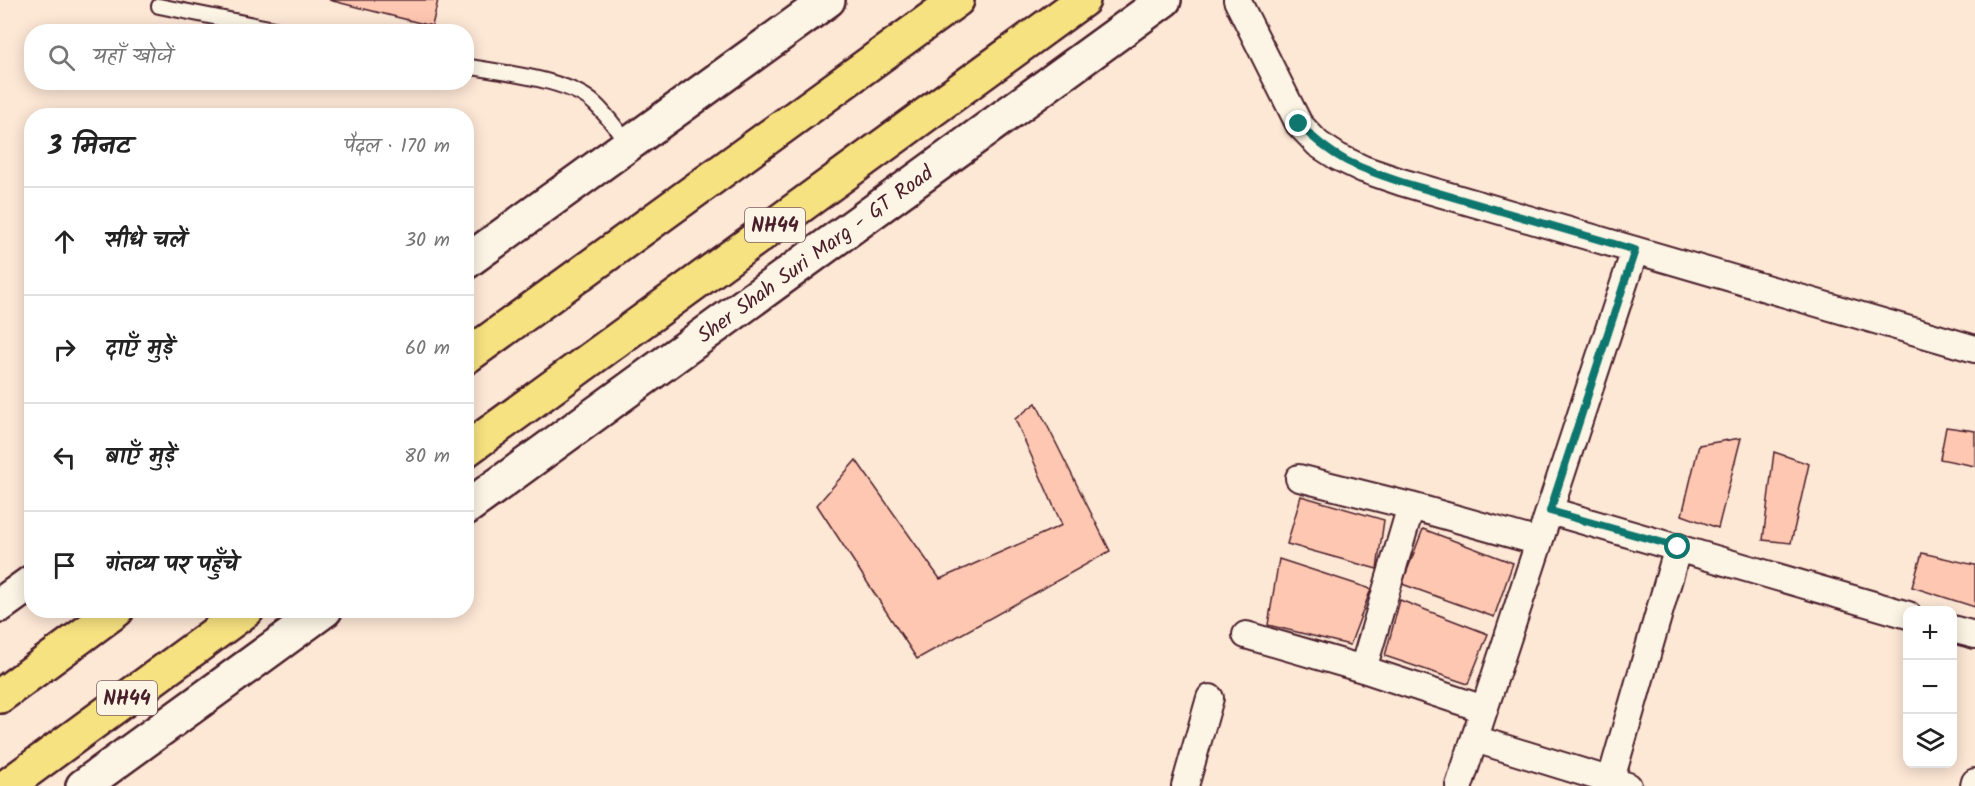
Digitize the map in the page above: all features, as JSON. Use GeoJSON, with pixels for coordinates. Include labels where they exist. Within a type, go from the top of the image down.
{"type":"FeatureCollection","features":[{"type":"Feature","properties":{"kind":"highway"},"geometry":{"type":"LineString","coordinates":[[474,351],[957,0]]}},
{"type":"Feature","properties":{"kind":"highway","name":"NH44"},"geometry":{"type":"LineString","coordinates":[[474,444],[1083,0]]}},
{"type":"Feature","properties":{"kind":"highway"},"geometry":{"type":"LineString","coordinates":[[0,696],[106,618]]}},
{"type":"Feature","properties":{"kind":"highway","name":"NH44"},"geometry":{"type":"LineString","coordinates":[[7,786],[236,618]]}},
{"type":"Feature","properties":{"kind":"street"},"geometry":{"type":"LineString","coordinates":[[474,256],[828,0]]}},
{"type":"Feature","properties":{"kind":"street","name":"Sher Shah Suri Marg - GT Road"},"geometry":{"type":"LineString","coordinates":[[474,502],[1164,0]]}},
{"type":"Feature","properties":{"kind":"street"},"geometry":{"type":"LineString","coordinates":[[1237,0],[1299,124],[1318,144],[1363,169],[1975,349]]}},
{"type":"Feature","properties":{"kind":"street"},"geometry":{"type":"LineString","coordinates":[[1459,786],[1635,250]]}},
{"type":"Feature","properties":{"kind":"street"},"geometry":{"type":"LineString","coordinates":[[1299,478],[1411,506],[1539,542]]}},
{"type":"Feature","properties":{"kind":"street"},"geometry":{"type":"LineString","coordinates":[[1362,669],[1411,506]]}},
{"type":"Feature","properties":{"kind":"street"},"geometry":{"type":"LineString","coordinates":[[1550,511],[1903,614]]}},
{"type":"Feature","properties":{"kind":"street"},"geometry":{"type":"LineString","coordinates":[[1475,739],[1615,784],[1678,547]]}},
{"type":"Feature","properties":{"kind":"street"},"geometry":{"type":"LineString","coordinates":[[0,605],[24,588]]}},
{"type":"Feature","properties":{"kind":"street"},"geometry":{"type":"LineString","coordinates":[[83,786],[314,618]]}},
{"type":"Feature","properties":{"kind":"street"},"geometry":{"type":"LineString","coordinates":[[1957,629],[1975,635]]}},
{"type":"Feature","properties":{"kind":"street"},"geometry":{"type":"LineString","coordinates":[[1246,635],[1362,669],[1484,710]]}},
{"type":"Feature","properties":{"kind":"street"},"geometry":{"type":"LineString","coordinates":[[1185,786],[1210,698]]}},
{"type":"Feature","properties":{"kind":"lane"},"geometry":{"type":"LineString","coordinates":[[159,6],[249,24]]}},
{"type":"Feature","properties":{"kind":"lane"},"geometry":{"type":"LineString","coordinates":[[474,68],[563,85],[581,93],[595,103],[628,143]]}},
{"type":"Feature","properties":{"kind":"building"},"geometry":{"type":"Polygon","coordinates":[[[329,0],[438,0],[432,24],[424,24],[329,0]]]}},
{"type":"Feature","properties":{"kind":"building"},"geometry":{"type":"Polygon","coordinates":[[[1036,403],[1110,551],[917,659],[817,505],[856,460],[940,579],[1062,525],[1015,419],[1036,403]]]}},
{"type":"Feature","properties":{"kind":"building"},"geometry":{"type":"Polygon","coordinates":[[[1946,427],[1975,431],[1975,466],[1940,459],[1946,427]]]}},
{"type":"Feature","properties":{"kind":"building"},"geometry":{"type":"Polygon","coordinates":[[[1741,438],[1718,528],[1682,515],[1699,445],[1741,438]]]}},
{"type":"Feature","properties":{"kind":"building"},"geometry":{"type":"Polygon","coordinates":[[[1774,452],[1809,464],[1791,543],[1763,540],[1774,452]]]}},
{"type":"Feature","properties":{"kind":"building"},"geometry":{"type":"Polygon","coordinates":[[[1301,496],[1384,520],[1377,569],[1287,544],[1301,496]]]}},
{"type":"Feature","properties":{"kind":"building"},"geometry":{"type":"Polygon","coordinates":[[[1423,529],[1513,563],[1494,617],[1402,584],[1423,529]]]}},
{"type":"Feature","properties":{"kind":"building"},"geometry":{"type":"Polygon","coordinates":[[[1922,553],[1975,565],[1975,607],[1912,587],[1922,553]]]}},
{"type":"Feature","properties":{"kind":"building"},"geometry":{"type":"Polygon","coordinates":[[[1279,559],[1371,589],[1350,645],[1268,625],[1279,559]]]}},
{"type":"Feature","properties":{"kind":"building"},"geometry":{"type":"Polygon","coordinates":[[[1400,600],[1488,634],[1468,684],[1385,656],[1400,600]]]}},
{"type":"Feature","properties":{"kind":"route"},"geometry":{"type":"LineString","coordinates":[[1299,124],[1318,144],[1363,169],[1635,250],[1550,511],[1678,547]]}}]}
